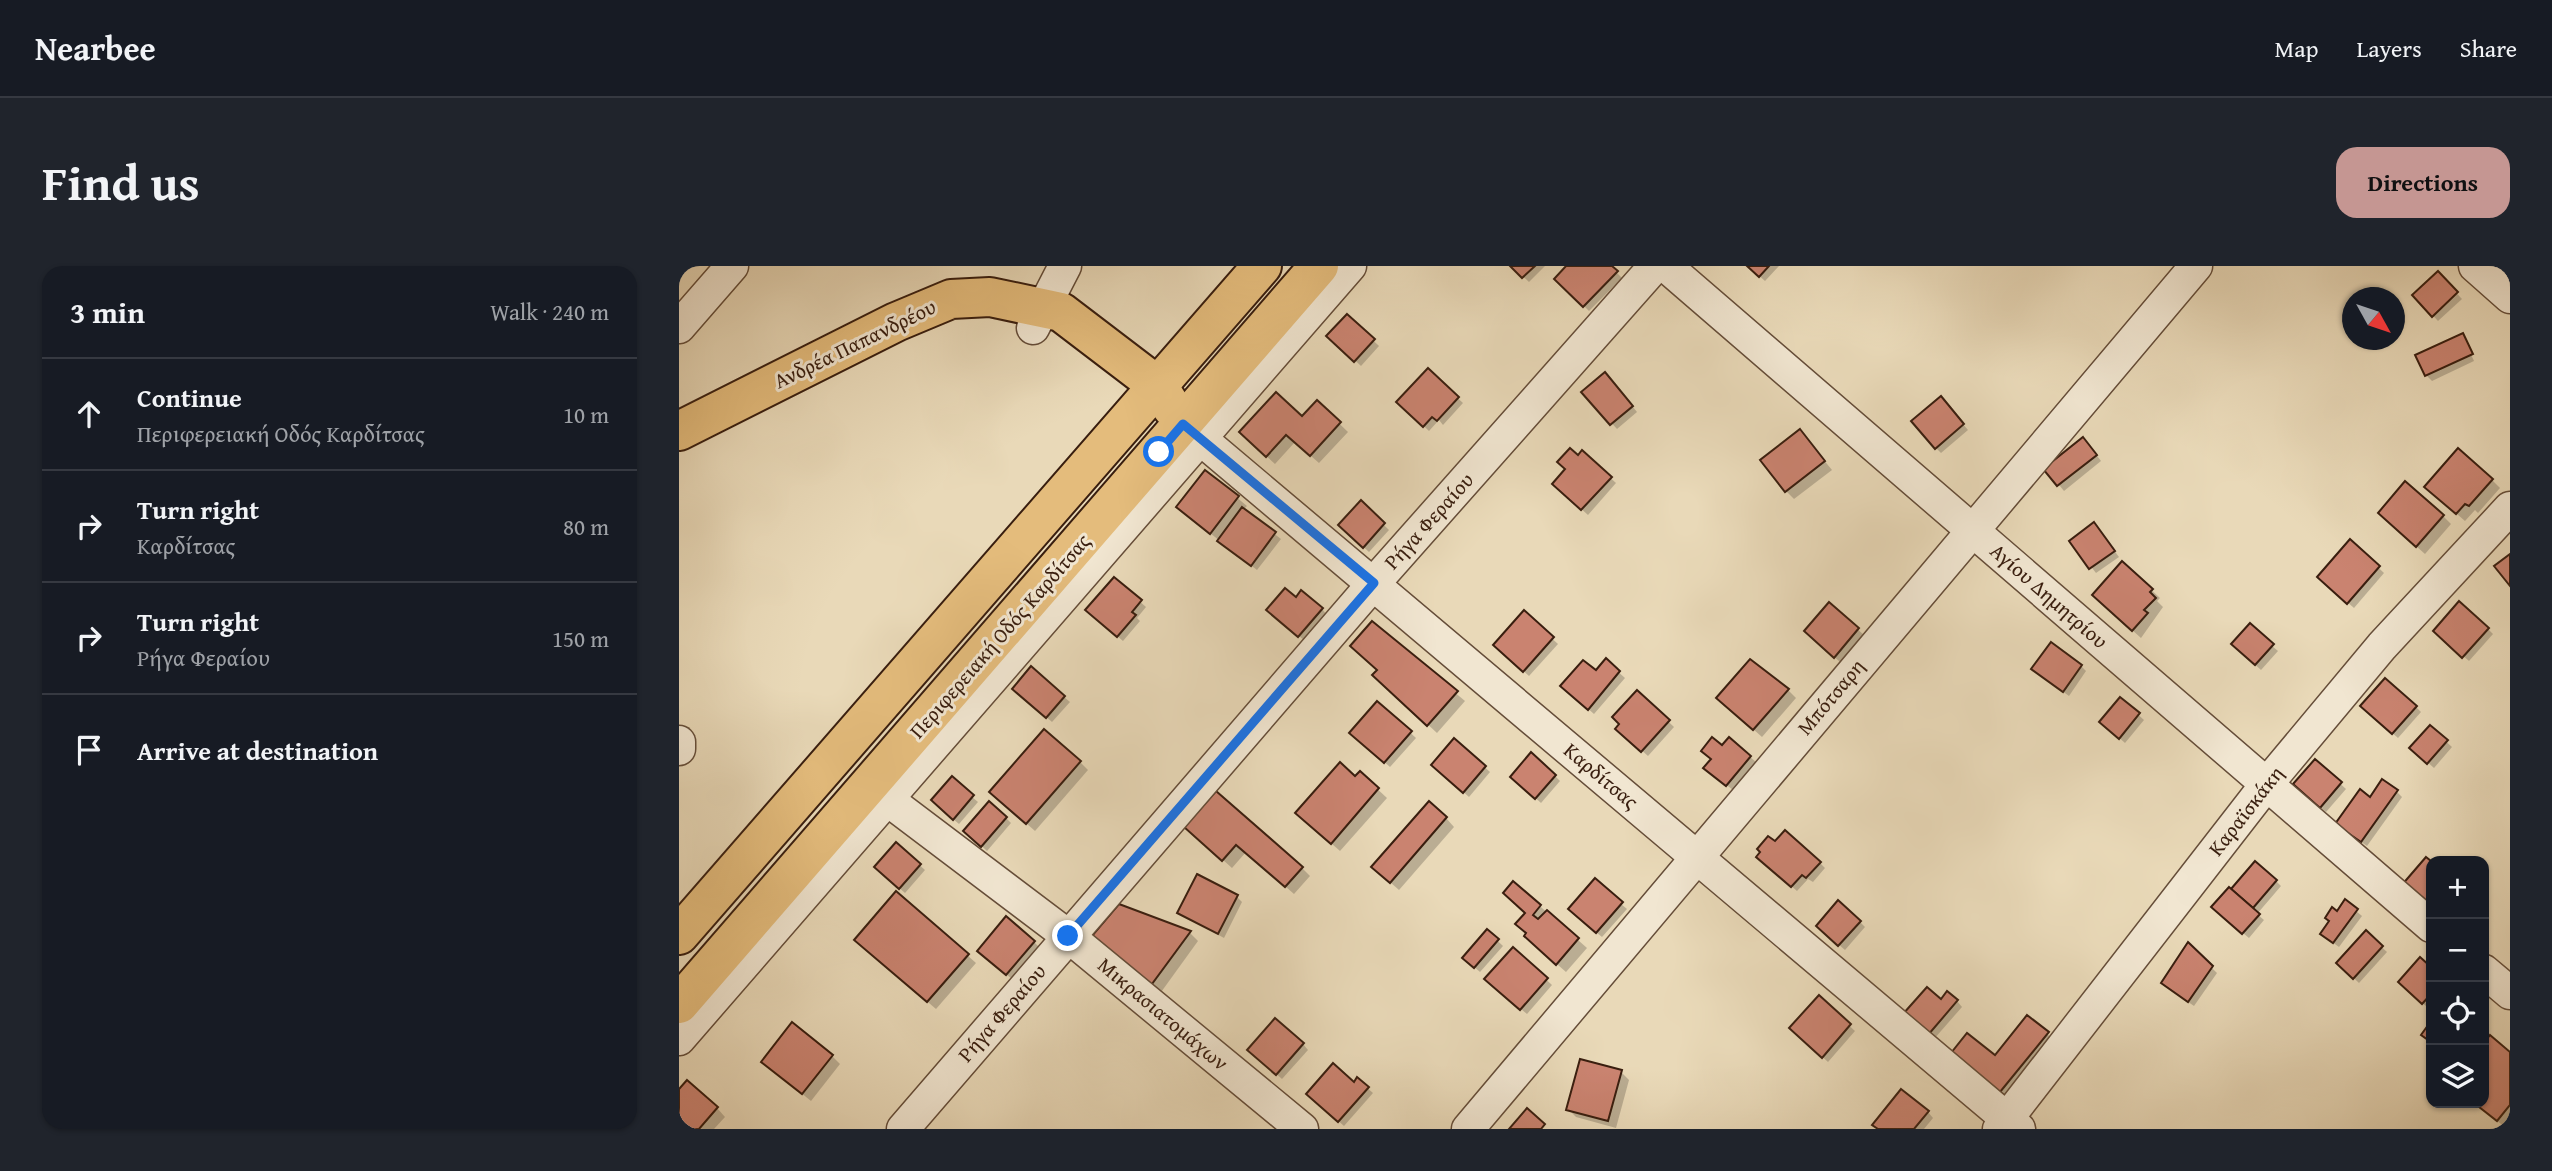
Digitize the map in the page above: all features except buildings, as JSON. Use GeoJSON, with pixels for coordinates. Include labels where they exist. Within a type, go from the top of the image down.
{"type":"FeatureCollection","features":[{"type":"Feature","properties":{"kind":"main road"},"geometry":{"type":"LineString","coordinates":[[679,935],[1262,266]]}},
{"type":"Feature","properties":{"kind":"main road","name":"Περιφερειακή Οδός Καρδίτσας"},"geometry":{"type":"LineString","coordinates":[[679,1004],[1192,432],[1319,266]]}},
{"type":"Feature","properties":{"kind":"main road","name":"Ανδρέα Παπανδρέου"},"geometry":{"type":"LineString","coordinates":[[679,431],[873,333],[951,299],[990,297],[1039,317]]}},
{"type":"Feature","properties":{"kind":"main road","name":"Ανδρέα Παπανδρέου"},"geometry":{"type":"LineString","coordinates":[[679,454],[747,425],[903,340],[965,319],[1039,317],[1077,323],[1192,432]]}},
{"type":"Feature","properties":{"kind":"street"},"geometry":{"type":"LineString","coordinates":[[679,327],[732,266]]}},
{"type":"Feature","properties":{"kind":"street"},"geometry":{"type":"LineString","coordinates":[[1039,317],[1065,266]]}},
{"type":"Feature","properties":{"kind":"street"},"geometry":{"type":"LineString","coordinates":[[679,1039],[888,800],[1192,432],[1350,266]]}},
{"type":"Feature","properties":{"kind":"street","name":"Ρήγα Φεραίου"},"geometry":{"type":"LineString","coordinates":[[903,1129],[1374,583],[1655,266]]}},
{"type":"Feature","properties":{"kind":"street","name":"Αγίου Δημητρίου"},"geometry":{"type":"LineString","coordinates":[[1666,266],[2426,922]]}},
{"type":"Feature","properties":{"kind":"street","name":"Μπότσαρη"},"geometry":{"type":"LineString","coordinates":[[1468,1129],[2196,266]]}},
{"type":"Feature","properties":{"kind":"street"},"geometry":{"type":"LineString","coordinates":[[2475,266],[2510,297]]}},
{"type":"Feature","properties":{"kind":"street","name":"Καρδίτσας"},"geometry":{"type":"LineString","coordinates":[[1192,432],[1374,583],[2008,1126]]}},
{"type":"Feature","properties":{"kind":"street","name":"Καραϊσκάκη"},"geometry":{"type":"LineString","coordinates":[[2008,1126],[2266,785],[2382,646],[2510,508]]}},
{"type":"Feature","properties":{"kind":"street"},"geometry":{"type":"LineString","coordinates":[[679,742],[679,750]]}},
{"type":"Feature","properties":{"kind":"street","name":"Μικρασιατομάχων"},"geometry":{"type":"LineString","coordinates":[[888,800],[1068,936],[1302,1129]]}},
{"type":"Feature","properties":{"kind":"street"},"geometry":{"type":"LineString","coordinates":[[2489,975],[2510,993]]}},
{"type":"Feature","properties":{"kind":"route"},"geometry":{"type":"LineString","coordinates":[[1068,936],[1374,583],[1183,424],[1159,452]]}}]}
